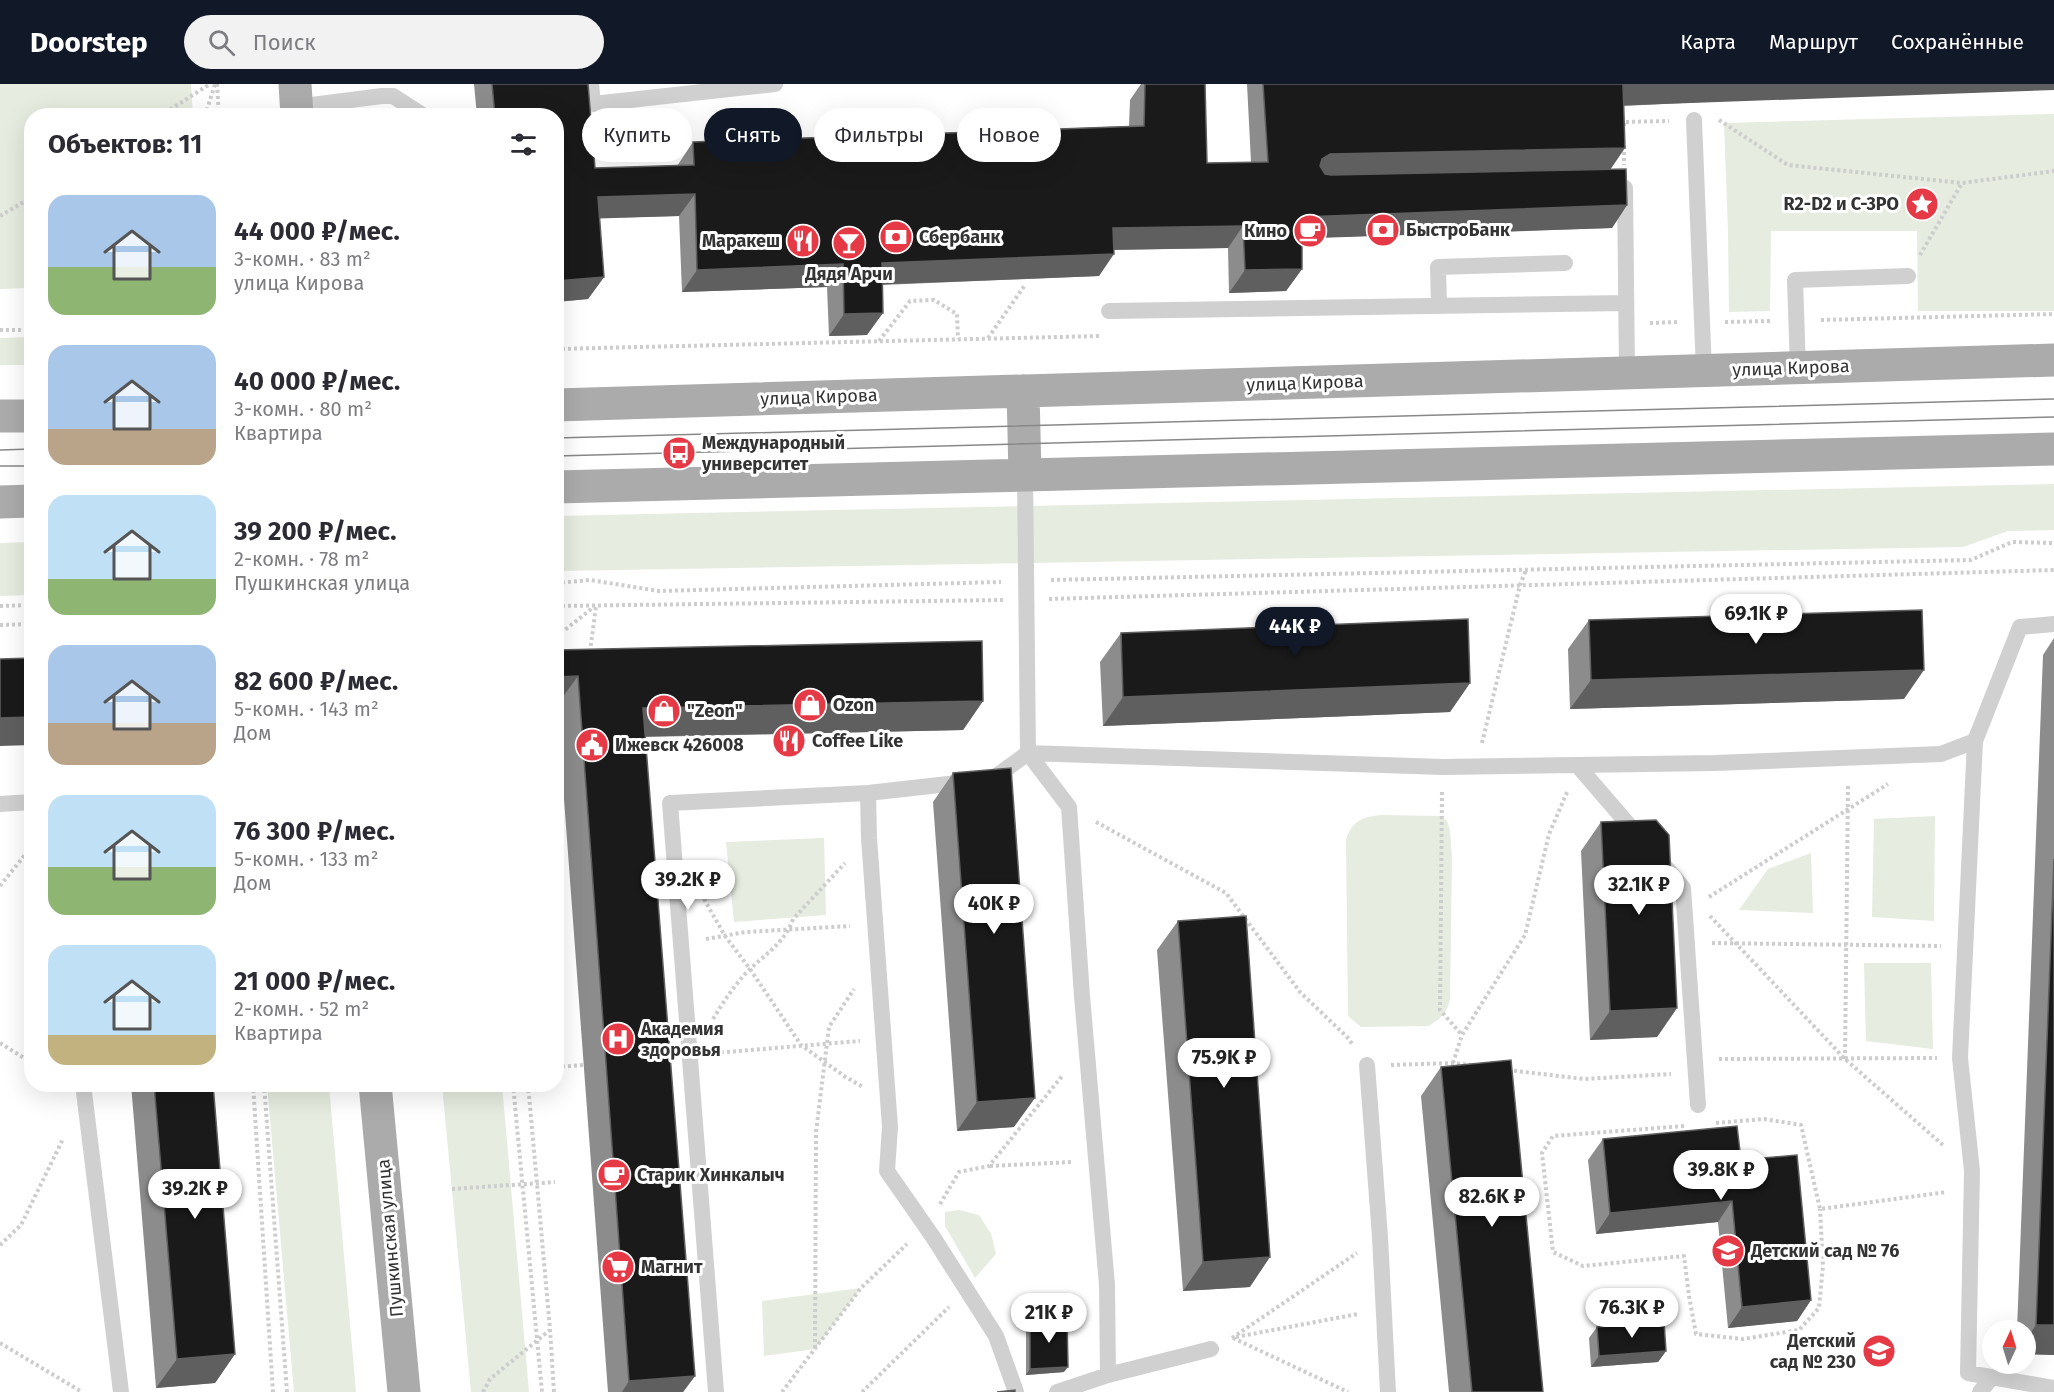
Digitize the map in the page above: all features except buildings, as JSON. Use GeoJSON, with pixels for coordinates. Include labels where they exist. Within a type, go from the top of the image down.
{"type":"FeatureCollection","features":[{"type":"Feature","properties":{"kind":"main road","name":"улица Кирова"},"geometry":{"type":"LineString","coordinates":[[564,405],[2054,360]]}},
{"type":"Feature","properties":{"kind":"main road"},"geometry":{"type":"LineString","coordinates":[[1023,391],[1025,475]]}},
{"type":"Feature","properties":{"kind":"main road"},"geometry":{"type":"LineString","coordinates":[[0,416],[24,416]]}},
{"type":"Feature","properties":{"kind":"main road"},"geometry":{"type":"LineString","coordinates":[[564,487],[2054,449]]}},
{"type":"Feature","properties":{"kind":"main road"},"geometry":{"type":"LineString","coordinates":[[0,502],[24,501]]}},
{"type":"Feature","properties":{"kind":"main road","name":"Пушкинская улица"},"geometry":{"type":"LineString","coordinates":[[376,1092],[404,1392]]}},
{"type":"Feature","properties":{"kind":"lane"},"geometry":{"type":"LineString","coordinates":[[591,84],[593,104],[775,84]]}},
{"type":"Feature","properties":{"kind":"lane"},"geometry":{"type":"LineString","coordinates":[[296,102],[393,96],[412,108]]}},
{"type":"Feature","properties":{"kind":"lane"},"geometry":{"type":"LineString","coordinates":[[1694,120],[1704,371]]}},
{"type":"Feature","properties":{"kind":"lane"},"geometry":{"type":"LineString","coordinates":[[1618,180],[1626,303],[1627,373]]}},
{"type":"Feature","properties":{"kind":"lane"},"geometry":{"type":"LineString","coordinates":[[1439,306],[1438,267],[1565,263]]}},
{"type":"Feature","properties":{"kind":"lane"},"geometry":{"type":"LineString","coordinates":[[1798,368],[1795,280],[1908,276]]}},
{"type":"Feature","properties":{"kind":"lane"},"geometry":{"type":"LineString","coordinates":[[1109,311],[1626,303]]}},
{"type":"Feature","properties":{"kind":"lane"},"geometry":{"type":"LineString","coordinates":[[1025,475],[1028,753],[1069,807],[1086,1047],[1107,1285],[1108,1375]]}},
{"type":"Feature","properties":{"kind":"lane"},"geometry":{"type":"LineString","coordinates":[[2054,624],[2020,627],[1976,741],[1960,1058],[1972,1171],[1968,1373],[2054,1388]]}},
{"type":"Feature","properties":{"kind":"lane"},"geometry":{"type":"LineString","coordinates":[[716,1392],[670,803],[868,793],[994,780],[1028,753],[1443,766],[1578,765],[1715,763],[1941,754],[1976,741]]}},
{"type":"Feature","properties":{"kind":"lane"},"geometry":{"type":"LineString","coordinates":[[1578,765],[1683,888],[1692,908],[1688,943],[1698,1105]]}},
{"type":"Feature","properties":{"kind":"lane"},"geometry":{"type":"LineString","coordinates":[[868,793],[869,838],[890,1127],[887,1171],[996,1336],[1016,1392]]}},
{"type":"Feature","properties":{"kind":"lane"},"geometry":{"type":"LineString","coordinates":[[0,804],[24,802]]}},
{"type":"Feature","properties":{"kind":"lane"},"geometry":{"type":"LineString","coordinates":[[1367,1065],[1380,1237],[1388,1392]]}},
{"type":"Feature","properties":{"kind":"lane"},"geometry":{"type":"LineString","coordinates":[[84,1092],[121,1392]]}},
{"type":"Feature","properties":{"kind":"lane"},"geometry":{"type":"LineString","coordinates":[[1057,1392],[1108,1375],[1211,1349]]}},
{"type":"Feature","properties":{"kind":"lane"},"geometry":{"type":"LineString","coordinates":[[1980,1392],[1992,1377]]}},
{"type":"Feature","properties":{"kind":"path"},"geometry":{"type":"LineString","coordinates":[[172,108],[210,84]]}},
{"type":"Feature","properties":{"kind":"path"},"geometry":{"type":"LineString","coordinates":[[208,108],[216,84]]}},
{"type":"Feature","properties":{"kind":"path"},"geometry":{"type":"LineString","coordinates":[[216,84],[218,108]]}},
{"type":"Feature","properties":{"kind":"path"},"geometry":{"type":"LineString","coordinates":[[1624,134],[1624,122],[1716,119],[1788,165],[1962,183],[2054,171]]}},
{"type":"Feature","properties":{"kind":"path"},"geometry":{"type":"LineString","coordinates":[[1618,180],[1624,145]]}},
{"type":"Feature","properties":{"kind":"path"},"geometry":{"type":"LineString","coordinates":[[1908,276],[1962,183]]}},
{"type":"Feature","properties":{"kind":"path"},"geometry":{"type":"LineString","coordinates":[[0,216],[24,202]]}},
{"type":"Feature","properties":{"kind":"path"},"geometry":{"type":"LineString","coordinates":[[988,338],[1025,285]]}},
{"type":"Feature","properties":{"kind":"path"},"geometry":{"type":"LineString","coordinates":[[878,341],[910,301],[934,300],[957,314],[958,339]]}},
{"type":"Feature","properties":{"kind":"path"},"geometry":{"type":"LineString","coordinates":[[0,330],[24,330]]}},
{"type":"Feature","properties":{"kind":"path"},"geometry":{"type":"LineString","coordinates":[[564,582],[590,580],[658,591],[1971,560],[2012,542],[2054,543]]}},
{"type":"Feature","properties":{"kind":"path"},"geometry":{"type":"LineString","coordinates":[[1476,766],[1520,585],[1526,570]]}},
{"type":"Feature","properties":{"kind":"path"},"geometry":{"type":"LineString","coordinates":[[564,606],[1027,600],[2054,570]]}},
{"type":"Feature","properties":{"kind":"path"},"geometry":{"type":"LineString","coordinates":[[0,606],[24,606]]}},
{"type":"Feature","properties":{"kind":"path"},"geometry":{"type":"LineString","coordinates":[[564,631],[596,606]]}},
{"type":"Feature","properties":{"kind":"path"},"geometry":{"type":"LineString","coordinates":[[579,653],[590,652],[596,606]]}},
{"type":"Feature","properties":{"kind":"path"},"geometry":{"type":"LineString","coordinates":[[0,625],[24,624]]}},
{"type":"Feature","properties":{"kind":"path"},"geometry":{"type":"LineString","coordinates":[[1453,1063],[1462,1035],[1525,935],[1549,834],[1578,765]]}},
{"type":"Feature","properties":{"kind":"path"},"geometry":{"type":"LineString","coordinates":[[1443,766],[1440,1010],[1462,1035]]}},
{"type":"Feature","properties":{"kind":"path"},"geometry":{"type":"LineString","coordinates":[[1845,1059],[1848,784]]}},
{"type":"Feature","properties":{"kind":"path"},"geometry":{"type":"LineString","coordinates":[[1888,784],[1692,908],[1736,944],[1845,1059],[1972,1171]]}},
{"type":"Feature","properties":{"kind":"path"},"geometry":{"type":"LineString","coordinates":[[1069,807],[1226,893],[1300,992],[1347,1037],[1367,1065],[1453,1063],[1477,1066]]}},
{"type":"Feature","properties":{"kind":"path"},"geometry":{"type":"LineString","coordinates":[[690,1055],[731,991],[750,969],[776,947],[793,919],[869,838]]}},
{"type":"Feature","properties":{"kind":"path"},"geometry":{"type":"LineString","coordinates":[[0,886],[24,856]]}},
{"type":"Feature","properties":{"kind":"path"},"geometry":{"type":"LineString","coordinates":[[699,890],[725,936],[750,969],[801,1046],[844,1076],[888,1100]]}},
{"type":"Feature","properties":{"kind":"path"},"geometry":{"type":"LineString","coordinates":[[681,944],[746,932],[875,926]]}},
{"type":"Feature","properties":{"kind":"path"},"geometry":{"type":"LineString","coordinates":[[1688,943],[1966,946]]}},
{"type":"Feature","properties":{"kind":"path"},"geometry":{"type":"LineString","coordinates":[[815,1349],[816,1132],[826,1043],[829,1027],[877,954]]}},
{"type":"Feature","properties":{"kind":"path"},"geometry":{"type":"LineString","coordinates":[[690,1055],[883,1039]]}},
{"type":"Feature","properties":{"kind":"path"},"geometry":{"type":"LineString","coordinates":[[0,1043],[24,1058]]}},
{"type":"Feature","properties":{"kind":"path"},"geometry":{"type":"LineString","coordinates":[[989,1166],[1086,1047]]}},
{"type":"Feature","properties":{"kind":"path"},"geometry":{"type":"LineString","coordinates":[[1501,1069],[1584,1079],[1695,1065],[1845,1059],[1960,1058]]}},
{"type":"Feature","properties":{"kind":"path"},"geometry":{"type":"LineString","coordinates":[[564,1066],[584,1065]]}},
{"type":"Feature","properties":{"kind":"path"},"geometry":{"type":"LineString","coordinates":[[0,1245],[21,1225],[84,1092]]}},
{"type":"Feature","properties":{"kind":"path"},"geometry":{"type":"LineString","coordinates":[[254,1092],[273,1392]]}},
{"type":"Feature","properties":{"kind":"path"},"geometry":{"type":"LineString","coordinates":[[265,1092],[287,1392]]}},
{"type":"Feature","properties":{"kind":"path"},"geometry":{"type":"LineString","coordinates":[[514,1092],[542,1392]]}},
{"type":"Feature","properties":{"kind":"path"},"geometry":{"type":"LineString","coordinates":[[529,1092],[554,1392]]}},
{"type":"Feature","properties":{"kind":"path"},"geometry":{"type":"LineString","coordinates":[[1694,1125],[1553,1136],[1542,1153],[1553,1252],[1583,1266],[1684,1256],[1696,1334],[1743,1339],[1799,1330],[1820,1308],[1823,1266],[1820,1209],[1801,1125],[1764,1119],[1706,1124]]}},
{"type":"Feature","properties":{"kind":"path"},"geometry":{"type":"LineString","coordinates":[[782,1392],[861,1288],[926,1227],[959,1172],[989,1166],[1096,1160]]}},
{"type":"Feature","properties":{"kind":"path"},"geometry":{"type":"LineString","coordinates":[[452,1189],[555,1182]]}},
{"type":"Feature","properties":{"kind":"path"},"geometry":{"type":"LineString","coordinates":[[1820,1209],[1972,1188]]}},
{"type":"Feature","properties":{"kind":"path"},"geometry":{"type":"LineString","coordinates":[[1232,1338],[1380,1237]]}},
{"type":"Feature","properties":{"kind":"path"},"geometry":{"type":"LineString","coordinates":[[862,1392],[967,1290]]}},
{"type":"Feature","properties":{"kind":"path"},"geometry":{"type":"LineString","coordinates":[[1232,1338],[1384,1310]]}},
{"type":"Feature","properties":{"kind":"path"},"geometry":{"type":"LineString","coordinates":[[483,1392],[490,1379],[550,1329]]}},
{"type":"Feature","properties":{"kind":"path"},"geometry":{"type":"LineString","coordinates":[[1232,1338],[1348,1392]]}},
{"type":"Feature","properties":{"kind":"path"},"geometry":{"type":"LineString","coordinates":[[0,1343],[82,1392]]}},
{"type":"Feature","properties":{"kind":"shaded area"},"geometry":{"type":"Polygon","coordinates":[[[0,84],[191,84],[193,108],[24,108],[24,288],[0,289],[0,84]]]}},
{"type":"Feature","properties":{"kind":"shaded area"},"geometry":{"type":"Polygon","coordinates":[[[2054,114],[2054,311],[1918,311],[1917,231],[1771,231],[1770,311],[1729,312],[1724,123],[2054,114]]]}},
{"type":"Feature","properties":{"kind":"shaded area"},"geometry":{"type":"Polygon","coordinates":[[[24,337],[24,365],[0,365],[0,338],[24,337]]]}},
{"type":"Feature","properties":{"kind":"shaded area"},"geometry":{"type":"Polygon","coordinates":[[[2054,484],[2054,530],[2008,531],[1963,547],[564,571],[564,516],[2054,484]]]}},
{"type":"Feature","properties":{"kind":"shaded area"},"geometry":{"type":"Polygon","coordinates":[[[24,542],[24,595],[0,596],[0,543],[24,542]]]}},
{"type":"Feature","properties":{"kind":"shaded area"},"geometry":{"type":"Polygon","coordinates":[[[1381,815],[1441,816],[1447,821],[1450,830],[1452,858],[1450,998],[1443,1015],[1428,1026],[1361,1027],[1348,1016],[1346,840],[1351,828],[1359,821],[1381,815]]]}},
{"type":"Feature","properties":{"kind":"shaded area"},"geometry":{"type":"Polygon","coordinates":[[[1935,816],[1934,921],[1872,917],[1874,819],[1935,816]]]}},
{"type":"Feature","properties":{"kind":"shaded area"},"geometry":{"type":"Polygon","coordinates":[[[824,838],[826,915],[734,922],[726,842],[824,838]]]}},
{"type":"Feature","properties":{"kind":"shaded area"},"geometry":{"type":"Polygon","coordinates":[[[1811,853],[1813,913],[1739,910],[1768,869],[1811,853]]]}},
{"type":"Feature","properties":{"kind":"shaded area"},"geometry":{"type":"Polygon","coordinates":[[[1864,963],[1931,963],[1933,1049],[1866,1041],[1864,963]]]}},
{"type":"Feature","properties":{"kind":"shaded area"},"geometry":{"type":"Polygon","coordinates":[[[268,1092],[330,1092],[356,1392],[294,1392],[268,1092]]]}},
{"type":"Feature","properties":{"kind":"shaded area"},"geometry":{"type":"Polygon","coordinates":[[[443,1092],[503,1092],[529,1392],[471,1392],[443,1092]]]}},
{"type":"Feature","properties":{"kind":"shaded area"},"geometry":{"type":"Polygon","coordinates":[[[959,1210],[979,1215],[991,1234],[996,1254],[975,1278],[945,1226],[945,1212],[959,1210]]]}},
{"type":"Feature","properties":{"kind":"shaded area"},"geometry":{"type":"Polygon","coordinates":[[[861,1288],[815,1349],[764,1356],[762,1301],[861,1288]]]}},
{"type":"Feature","properties":{"kind":"tram line"},"geometry":{"type":"LineString","coordinates":[[564,438],[2054,399]]}},
{"type":"Feature","properties":{"kind":"tram line"},"geometry":{"type":"LineString","coordinates":[[564,456],[2054,417]]}},
{"type":"Feature","properties":{"kind":"tram line"},"geometry":{"type":"LineString","coordinates":[[0,450],[24,449]]}},
{"type":"Feature","properties":{"kind":"tram line"},"geometry":{"type":"LineString","coordinates":[[0,466],[24,466]]}},
{"type":"Feature","properties":{"kind":"place","name":"R2-D2 и C-3PO"},"geometry":{"type":"Point","coordinates":[1922,204]}},
{"type":"Feature","properties":{"kind":"place","name":"БыстроБанк"},"geometry":{"type":"Point","coordinates":[1383,230]}},
{"type":"Feature","properties":{"kind":"place","name":"Кино"},"geometry":{"type":"Point","coordinates":[1310,231]}},
{"type":"Feature","properties":{"kind":"place","name":"Сбербанк"},"geometry":{"type":"Point","coordinates":[896,237]}},
{"type":"Feature","properties":{"kind":"place","name":"Маракеш"},"geometry":{"type":"Point","coordinates":[803,241]}},
{"type":"Feature","properties":{"kind":"place","name":"Дядя Арчи"},"geometry":{"type":"Point","coordinates":[849,243]}},
{"type":"Feature","properties":{"kind":"place","name":"Международный университет"},"geometry":{"type":"Point","coordinates":[679,453]}},
{"type":"Feature","properties":{"kind":"place","name":"Ozon"},"geometry":{"type":"Point","coordinates":[810,705]}},
{"type":"Feature","properties":{"kind":"place","name":"\"Zeon\""},"geometry":{"type":"Point","coordinates":[664,711]}},
{"type":"Feature","properties":{"kind":"place","name":"Coffee Like"},"geometry":{"type":"Point","coordinates":[789,741]}},
{"type":"Feature","properties":{"kind":"place","name":"Ижевск 426008"},"geometry":{"type":"Point","coordinates":[592,745]}},
{"type":"Feature","properties":{"kind":"place","name":"Академия здоровья"},"geometry":{"type":"Point","coordinates":[618,1039]}},
{"type":"Feature","properties":{"kind":"place","name":"Старик Хинкалыч"},"geometry":{"type":"Point","coordinates":[614,1175]}},
{"type":"Feature","properties":{"kind":"place","name":"Детский сад № 76"},"geometry":{"type":"Point","coordinates":[1728,1251]}},
{"type":"Feature","properties":{"kind":"place","name":"Магнит"},"geometry":{"type":"Point","coordinates":[618,1267]}},
{"type":"Feature","properties":{"kind":"place","name":"Детский сад № 230"},"geometry":{"type":"Point","coordinates":[1879,1351]}}]}
